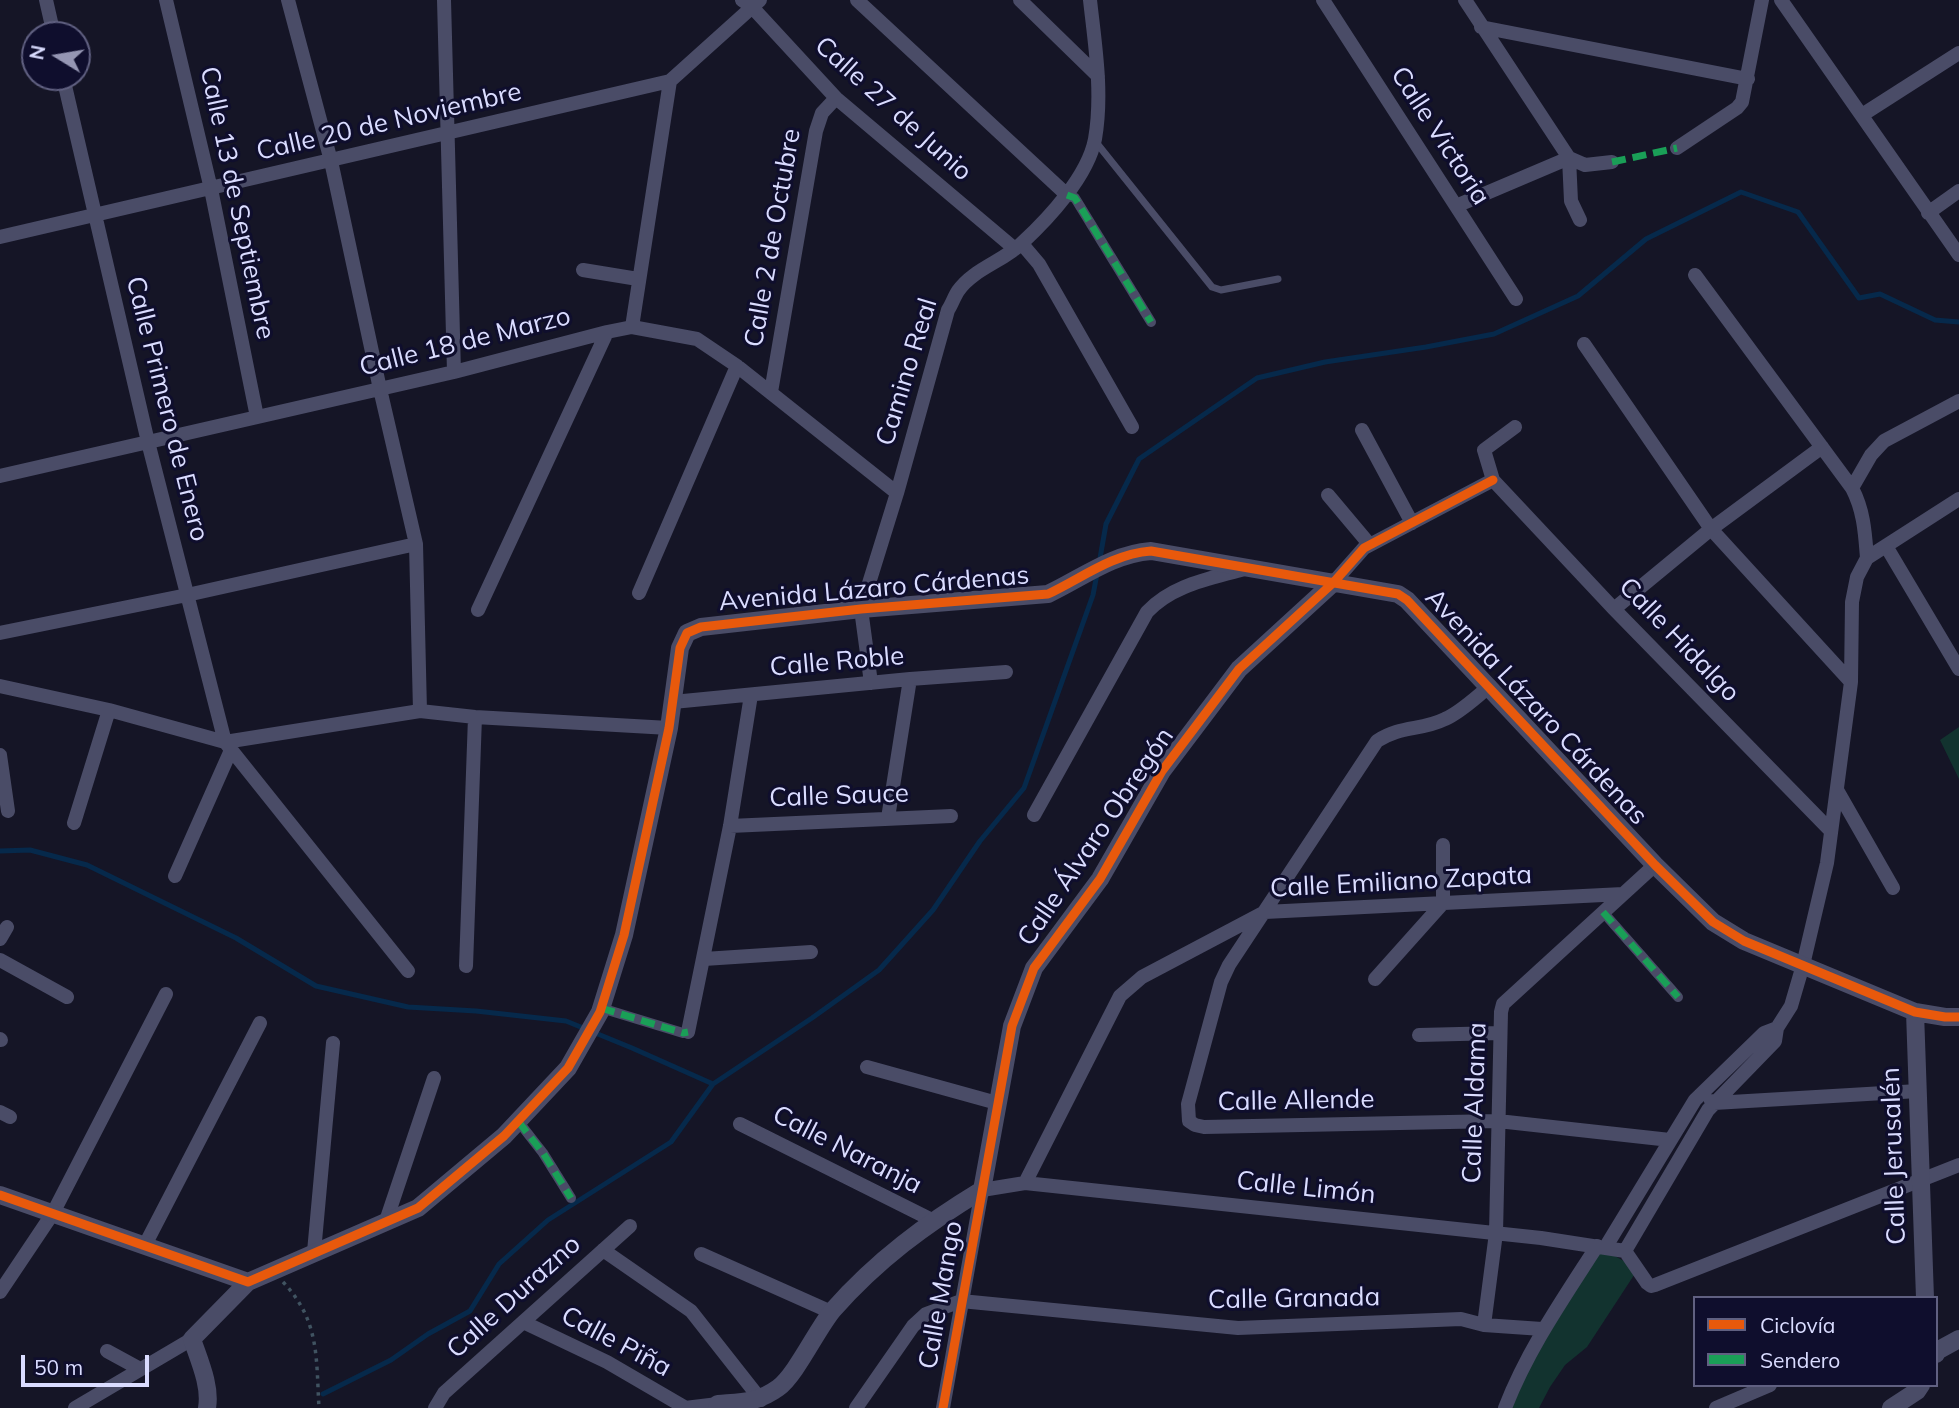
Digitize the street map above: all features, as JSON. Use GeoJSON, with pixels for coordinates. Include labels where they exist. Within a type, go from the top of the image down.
{"type":"FeatureCollection","features":[{"type":"Feature","properties":{"kind":"street"},"geometry":{"type":"LineString","coordinates":[[46,0],[51,21]]}},
{"type":"Feature","properties":{"kind":"street","name":"Calle 13 de Septiembre"},"geometry":{"type":"LineString","coordinates":[[166,0],[211,189],[257,417]]}},
{"type":"Feature","properties":{"kind":"street"},"geometry":{"type":"LineString","coordinates":[[288,0],[331,161],[416,544],[419,711]]}},
{"type":"Feature","properties":{"kind":"street"},"geometry":{"type":"LineString","coordinates":[[444,0],[454,372]]}},
{"type":"Feature","properties":{"kind":"street"},"geometry":{"type":"LineString","coordinates":[[857,0],[1067,195],[1075,198],[1151,322]]}},
{"type":"Feature","properties":{"kind":"street"},"geometry":{"type":"LineString","coordinates":[[1020,0],[1098,76]]}},
{"type":"Feature","properties":{"kind":"street","name":"Camino Real"},"geometry":{"type":"LineString","coordinates":[[871,683],[860,609],[897,493],[948,310],[959,290],[971,278],[1018,247],[1067,195],[1095,140],[1098,76],[1090,0]]}},
{"type":"Feature","properties":{"kind":"street","name":"Calle Victoria"},"geometry":{"type":"LineString","coordinates":[[1323,0],[1516,299]]}},
{"type":"Feature","properties":{"kind":"street"},"geometry":{"type":"LineString","coordinates":[[1465,0],[1569,158],[1572,201],[1580,220]]}},
{"type":"Feature","properties":{"kind":"street"},"geometry":{"type":"LineString","coordinates":[[1677,148],[1742,102],[1762,0]]}},
{"type":"Feature","properties":{"kind":"street"},"geometry":{"type":"LineString","coordinates":[[1781,0],[1959,254]]}},
{"type":"Feature","properties":{"kind":"street","name":"Calle 20 de Noviembre"},"geometry":{"type":"LineString","coordinates":[[0,237],[670,81],[751,2]]}},
{"type":"Feature","properties":{"kind":"street","name":"Calle 27 de Junio"},"geometry":{"type":"LineString","coordinates":[[751,2],[836,98],[1039,264],[1132,427]]}},
{"type":"Feature","properties":{"kind":"street"},"geometry":{"type":"LineString","coordinates":[[1481,27],[1748,79]]}},
{"type":"Feature","properties":{"kind":"street"},"geometry":{"type":"LineString","coordinates":[[1862,115],[1959,52]]}},
{"type":"Feature","properties":{"kind":"street"},"geometry":{"type":"LineString","coordinates":[[632,327],[670,81]]}},
{"type":"Feature","properties":{"kind":"street","name":"Calle Primero de Enero"},"geometry":{"type":"LineString","coordinates":[[66,91],[148,442],[228,746],[408,971]]}},
{"type":"Feature","properties":{"kind":"street","name":"Calle 2 de Octubre"},"geometry":{"type":"LineString","coordinates":[[771,393],[816,131],[822,113],[836,98]]}},
{"type":"Feature","properties":{"kind":"street"},"geometry":{"type":"LineString","coordinates":[[1456,205],[1569,158],[1585,165],[1612,162]]}},
{"type":"Feature","properties":{"kind":"street"},"geometry":{"type":"LineString","coordinates":[[1928,213],[1959,191]]}},
{"type":"Feature","properties":{"kind":"street"},"geometry":{"type":"LineString","coordinates":[[583,270],[638,279]]}},
{"type":"Feature","properties":{"kind":"street"},"geometry":{"type":"LineString","coordinates":[[1695,275],[1852,488],[1864,518],[1867,558]]}},
{"type":"Feature","properties":{"kind":"street","name":"Calle 18 de Marzo"},"geometry":{"type":"LineString","coordinates":[[0,476],[454,372],[632,327],[697,339],[737,366],[897,493]]}},
{"type":"Feature","properties":{"kind":"street"},"geometry":{"type":"LineString","coordinates":[[478,610],[607,332]]}},
{"type":"Feature","properties":{"kind":"street"},"geometry":{"type":"LineString","coordinates":[[1584,344],[1711,529],[1852,682]]}},
{"type":"Feature","properties":{"kind":"street"},"geometry":{"type":"LineString","coordinates":[[639,593],[737,366]]}},
{"type":"Feature","properties":{"kind":"street"},"geometry":{"type":"LineString","coordinates":[[1852,488],[1871,455],[1884,441],[1959,401]]}},
{"type":"Feature","properties":{"kind":"street"},"geometry":{"type":"LineString","coordinates":[[1493,480],[1485,450],[1515,427]]}},
{"type":"Feature","properties":{"kind":"street"},"geometry":{"type":"LineString","coordinates":[[1362,430],[1412,523]]}},
{"type":"Feature","properties":{"kind":"street"},"geometry":{"type":"LineString","coordinates":[[1614,609],[1711,529],[1822,447]]}},
{"type":"Feature","properties":{"kind":"street","name":"Calle Álvaro Obregón"},"geometry":{"type":"LineString","coordinates":[[982,1190],[1012,1026],[1034,968],[1100,879],[1162,771],[1239,669],[1334,582],[1364,548],[1493,480]]}},
{"type":"Feature","properties":{"kind":"street","name":"Calle Hidalgo"},"geometry":{"type":"LineString","coordinates":[[1493,480],[1614,609],[1831,831]]}},
{"type":"Feature","properties":{"kind":"street"},"geometry":{"type":"LineString","coordinates":[[1328,495],[1370,545]]}},
{"type":"Feature","properties":{"kind":"street"},"geometry":{"type":"LineString","coordinates":[[1959,499],[1867,558],[1857,577],[1852,602],[1852,682],[1827,863],[1791,1006],[1777,1028],[1775,1041],[1714,1103],[1625,1251],[1647,1283],[1655,1285],[1959,1165]]}},
{"type":"Feature","properties":{"kind":"street"},"geometry":{"type":"LineString","coordinates":[[0,632],[187,595],[416,544]]}},
{"type":"Feature","properties":{"kind":"street"},"geometry":{"type":"LineString","coordinates":[[1886,546],[1959,669]]}},
{"type":"Feature","properties":{"kind":"street","name":"Avenida Lázaro Cárdenas"},"geometry":{"type":"LineString","coordinates":[[248,1282],[418,1208],[504,1136],[568,1068],[600,1010],[624,935],[669,728],[680,648],[687,633],[701,627],[860,609],[1048,594],[1110,560],[1138,552],[1151,551],[1244,569],[1388,591],[1407,600],[1655,865],[1713,922],[1727,932],[1915,1012],[1959,1017]]}},
{"type":"Feature","properties":{"kind":"street"},"geometry":{"type":"LineString","coordinates":[[1034,815],[1147,612],[1160,598],[1176,590],[1244,569]]}},
{"type":"Feature","properties":{"kind":"street","name":"Calle Roble"},"geometry":{"type":"LineString","coordinates":[[673,702],[1006,672]]}},
{"type":"Feature","properties":{"kind":"street"},"geometry":{"type":"LineString","coordinates":[[888,818],[910,679]]}},
{"type":"Feature","properties":{"kind":"street"},"geometry":{"type":"LineString","coordinates":[[0,686],[109,710],[228,746],[419,711],[475,717],[669,728]]}},
{"type":"Feature","properties":{"kind":"street","name":"Calle Allende"},"geometry":{"type":"LineString","coordinates":[[1490,686],[1447,719],[1392,731],[1377,741],[1229,965],[1221,982],[1188,1104],[1189,1121],[1204,1127],[1498,1121],[1670,1140]]}},
{"type":"Feature","properties":{"kind":"street","name":"Calle Sauce"},"geometry":{"type":"LineString","coordinates":[[688,1032],[730,825],[751,695]]}},
{"type":"Feature","properties":{"kind":"street"},"geometry":{"type":"LineString","coordinates":[[74,823],[109,710]]}},
{"type":"Feature","properties":{"kind":"street"},"geometry":{"type":"LineString","coordinates":[[466,966],[475,717]]}},
{"type":"Feature","properties":{"kind":"street"},"geometry":{"type":"LineString","coordinates":[[175,876],[228,746]]}},
{"type":"Feature","properties":{"kind":"street"},"geometry":{"type":"LineString","coordinates":[[0,755],[8,811]]}},
{"type":"Feature","properties":{"kind":"street"},"geometry":{"type":"LineString","coordinates":[[1837,790],[1892,888]]}},
{"type":"Feature","properties":{"kind":"street","name":"Calle Sauce"},"geometry":{"type":"LineString","coordinates":[[730,825],[951,816]]}},
{"type":"Feature","properties":{"kind":"street"},"geometry":{"type":"LineString","coordinates":[[1375,979],[1443,903],[1443,845]]}},
{"type":"Feature","properties":{"kind":"street","name":"Calle Aldama"},"geometry":{"type":"LineString","coordinates":[[1484,1325],[1496,1233],[1500,1033],[1503,1004],[1655,865]]}},
{"type":"Feature","properties":{"kind":"street","name":"Calle Emiliano Zapata"},"geometry":{"type":"LineString","coordinates":[[1025,1183],[1120,996],[1142,977],[1265,912],[1623,894]]}},
{"type":"Feature","properties":{"kind":"street"},"geometry":{"type":"LineString","coordinates":[[1603,912],[1678,997]]}},
{"type":"Feature","properties":{"kind":"street"},"geometry":{"type":"LineString","coordinates":[[704,960],[811,952]]}},
{"type":"Feature","properties":{"kind":"street"},"geometry":{"type":"LineString","coordinates":[[0,960],[67,997]]}},
{"type":"Feature","properties":{"kind":"street"},"geometry":{"type":"LineString","coordinates":[[0,1292],[53,1213],[166,994]]}},
{"type":"Feature","properties":{"kind":"street"},"geometry":{"type":"LineString","coordinates":[[600,1010],[683,1033],[688,1032]]}},
{"type":"Feature","properties":{"kind":"street","name":"Calle Jerusalén"},"geometry":{"type":"LineString","coordinates":[[1915,1012],[1925,1296]]}},
{"type":"Feature","properties":{"kind":"street"},"geometry":{"type":"LineString","coordinates":[[145,1245],[260,1023]]}},
{"type":"Feature","properties":{"kind":"street"},"geometry":{"type":"LineString","coordinates":[[1505,1408],[1519,1371],[1542,1329],[1601,1247],[1701,1093],[1764,1033],[1777,1028]]}},
{"type":"Feature","properties":{"kind":"street"},"geometry":{"type":"LineString","coordinates":[[1419,1035],[1500,1033]]}},
{"type":"Feature","properties":{"kind":"street"},"geometry":{"type":"LineString","coordinates":[[314,1252],[333,1043]]}},
{"type":"Feature","properties":{"kind":"street"},"geometry":{"type":"LineString","coordinates":[[867,1067],[997,1103]]}},
{"type":"Feature","properties":{"kind":"street"},"geometry":{"type":"LineString","coordinates":[[385,1224],[434,1078]]}},
{"type":"Feature","properties":{"kind":"street"},"geometry":{"type":"LineString","coordinates":[[1701,1093],[1714,1103],[1918,1091]]}},
{"type":"Feature","properties":{"kind":"street"},"geometry":{"type":"LineString","coordinates":[[518,1121],[543,1153],[570,1198]]}},
{"type":"Feature","properties":{"kind":"street","name":"Calle Naranja"},"geometry":{"type":"LineString","coordinates":[[740,1124],[932,1220]]}},
{"type":"Feature","properties":{"kind":"street","name":"Calle Limón"},"geometry":{"type":"LineString","coordinates":[[982,1190],[1025,1183],[1496,1233],[1625,1251]]}},
{"type":"Feature","properties":{"kind":"street"},"geometry":{"type":"LineString","coordinates":[[685,1408],[761,1400],[782,1386],[831,1312],[866,1275],[932,1220],[982,1190]]}},
{"type":"Feature","properties":{"kind":"street","name":"Calle Mango"},"geometry":{"type":"LineString","coordinates":[[943,1408],[982,1190]]}},
{"type":"Feature","properties":{"kind":"street"},"geometry":{"type":"LineString","coordinates":[[0,1195],[248,1282],[192,1339],[75,1408]]}},
{"type":"Feature","properties":{"kind":"street","name":"Calle Durazno"},"geometry":{"type":"LineString","coordinates":[[435,1408],[444,1393],[630,1226]]}},
{"type":"Feature","properties":{"kind":"street"},"geometry":{"type":"LineString","coordinates":[[603,1251],[691,1311],[761,1400]]}},
{"type":"Feature","properties":{"kind":"street"},"geometry":{"type":"LineString","coordinates":[[701,1254],[831,1312]]}},
{"type":"Feature","properties":{"kind":"street"},"geometry":{"type":"LineString","coordinates":[[856,1408],[913,1326],[926,1314],[961,1301]]}},
{"type":"Feature","properties":{"kind":"street","name":"Calle Granada"},"geometry":{"type":"LineString","coordinates":[[961,1301],[1238,1328],[1461,1319],[1484,1325],[1542,1329]]}},
{"type":"Feature","properties":{"kind":"street","name":"Calle Piña"},"geometry":{"type":"LineString","coordinates":[[523,1322],[607,1362],[685,1408]]}},
{"type":"Feature","properties":{"kind":"street"},"geometry":{"type":"LineString","coordinates":[[192,1339],[206,1384],[209,1400],[207,1408]]}},
{"type":"Feature","properties":{"kind":"street"},"geometry":{"type":"LineString","coordinates":[[1938,1350],[1959,1339]]}},
{"type":"Feature","properties":{"kind":"street"},"geometry":{"type":"LineString","coordinates":[[107,1351],[140,1369]]}},
{"type":"Feature","properties":{"kind":"street"},"geometry":{"type":"LineString","coordinates":[[1716,1408],[1765,1387]]}},
{"type":"Feature","properties":{"kind":"street"},"geometry":{"type":"LineString","coordinates":[[1891,1408],[1920,1387]]}},
{"type":"Feature","properties":{"kind":"lane"},"geometry":{"type":"LineString","coordinates":[[1095,140],[1212,287],[1221,290],[1278,279]]}},
{"type":"Feature","properties":{"kind":"path"},"geometry":{"type":"LineString","coordinates":[[272,1271],[299,1298],[314,1332],[319,1408]]}},
{"type":"Feature","properties":{"kind":"green space"},"geometry":{"type":"Polygon","coordinates":[[[1959,727],[1959,779],[1940,740],[1959,727]]]}},
{"type":"Feature","properties":{"kind":"green space"},"geometry":{"type":"Polygon","coordinates":[[[1599,1247],[1638,1269],[1587,1347],[1565,1365],[1539,1408],[1509,1408],[1522,1372],[1599,1247]]]}},
{"type":"Feature","properties":{"kind":"waterway"},"geometry":{"type":"LineString","coordinates":[[1099,564],[1106,524],[1139,459],[1257,378],[1325,362],[1494,334],[1578,296],[1646,239],[1741,192],[1798,212],[1859,298],[1880,294],[1935,320],[1959,322]]}},
{"type":"Feature","properties":{"kind":"waterway"},"geometry":{"type":"LineString","coordinates":[[323,1394],[391,1360],[428,1334],[470,1311],[499,1264],[548,1220],[671,1142],[713,1084],[879,970],[933,910],[980,841],[1024,788],[1093,595],[1097,574]]}},
{"type":"Feature","properties":{"kind":"waterway"},"geometry":{"type":"LineString","coordinates":[[0,851],[30,850],[87,865],[236,938],[316,986],[408,1007],[566,1021],[713,1084]]}},
{"type":"Feature","properties":{"kind":"marked path"},"geometry":{"type":"LineString","coordinates":[[1612,162],[1677,148]]}},
{"type":"Feature","properties":{"kind":"marked path"},"geometry":{"type":"LineString","coordinates":[[1067,195],[1075,198],[1151,322]]}},
{"type":"Feature","properties":{"kind":"marked path"},"geometry":{"type":"LineString","coordinates":[[1603,912],[1678,997]]}},
{"type":"Feature","properties":{"kind":"marked path"},"geometry":{"type":"LineString","coordinates":[[601,1008],[683,1033],[688,1032]]}},
{"type":"Feature","properties":{"kind":"marked path"},"geometry":{"type":"LineString","coordinates":[[518,1121],[543,1153],[571,1198]]}},
{"type":"Feature","properties":{"kind":"cycle path"},"geometry":{"type":"LineString","coordinates":[[943,1408],[1012,1026],[1034,968],[1100,879],[1162,771],[1239,669],[1334,582],[1364,548],[1493,480]]}},
{"type":"Feature","properties":{"kind":"cycle path"},"geometry":{"type":"LineString","coordinates":[[0,1195],[248,1282],[418,1208],[504,1136],[568,1068],[600,1012],[624,935],[669,728],[680,648],[687,633],[701,627],[861,609],[1048,594],[1110,562],[1151,551],[1398,594],[1407,600],[1655,865],[1713,922],[1744,941],[1915,1012],[1959,1017]]}}]}
